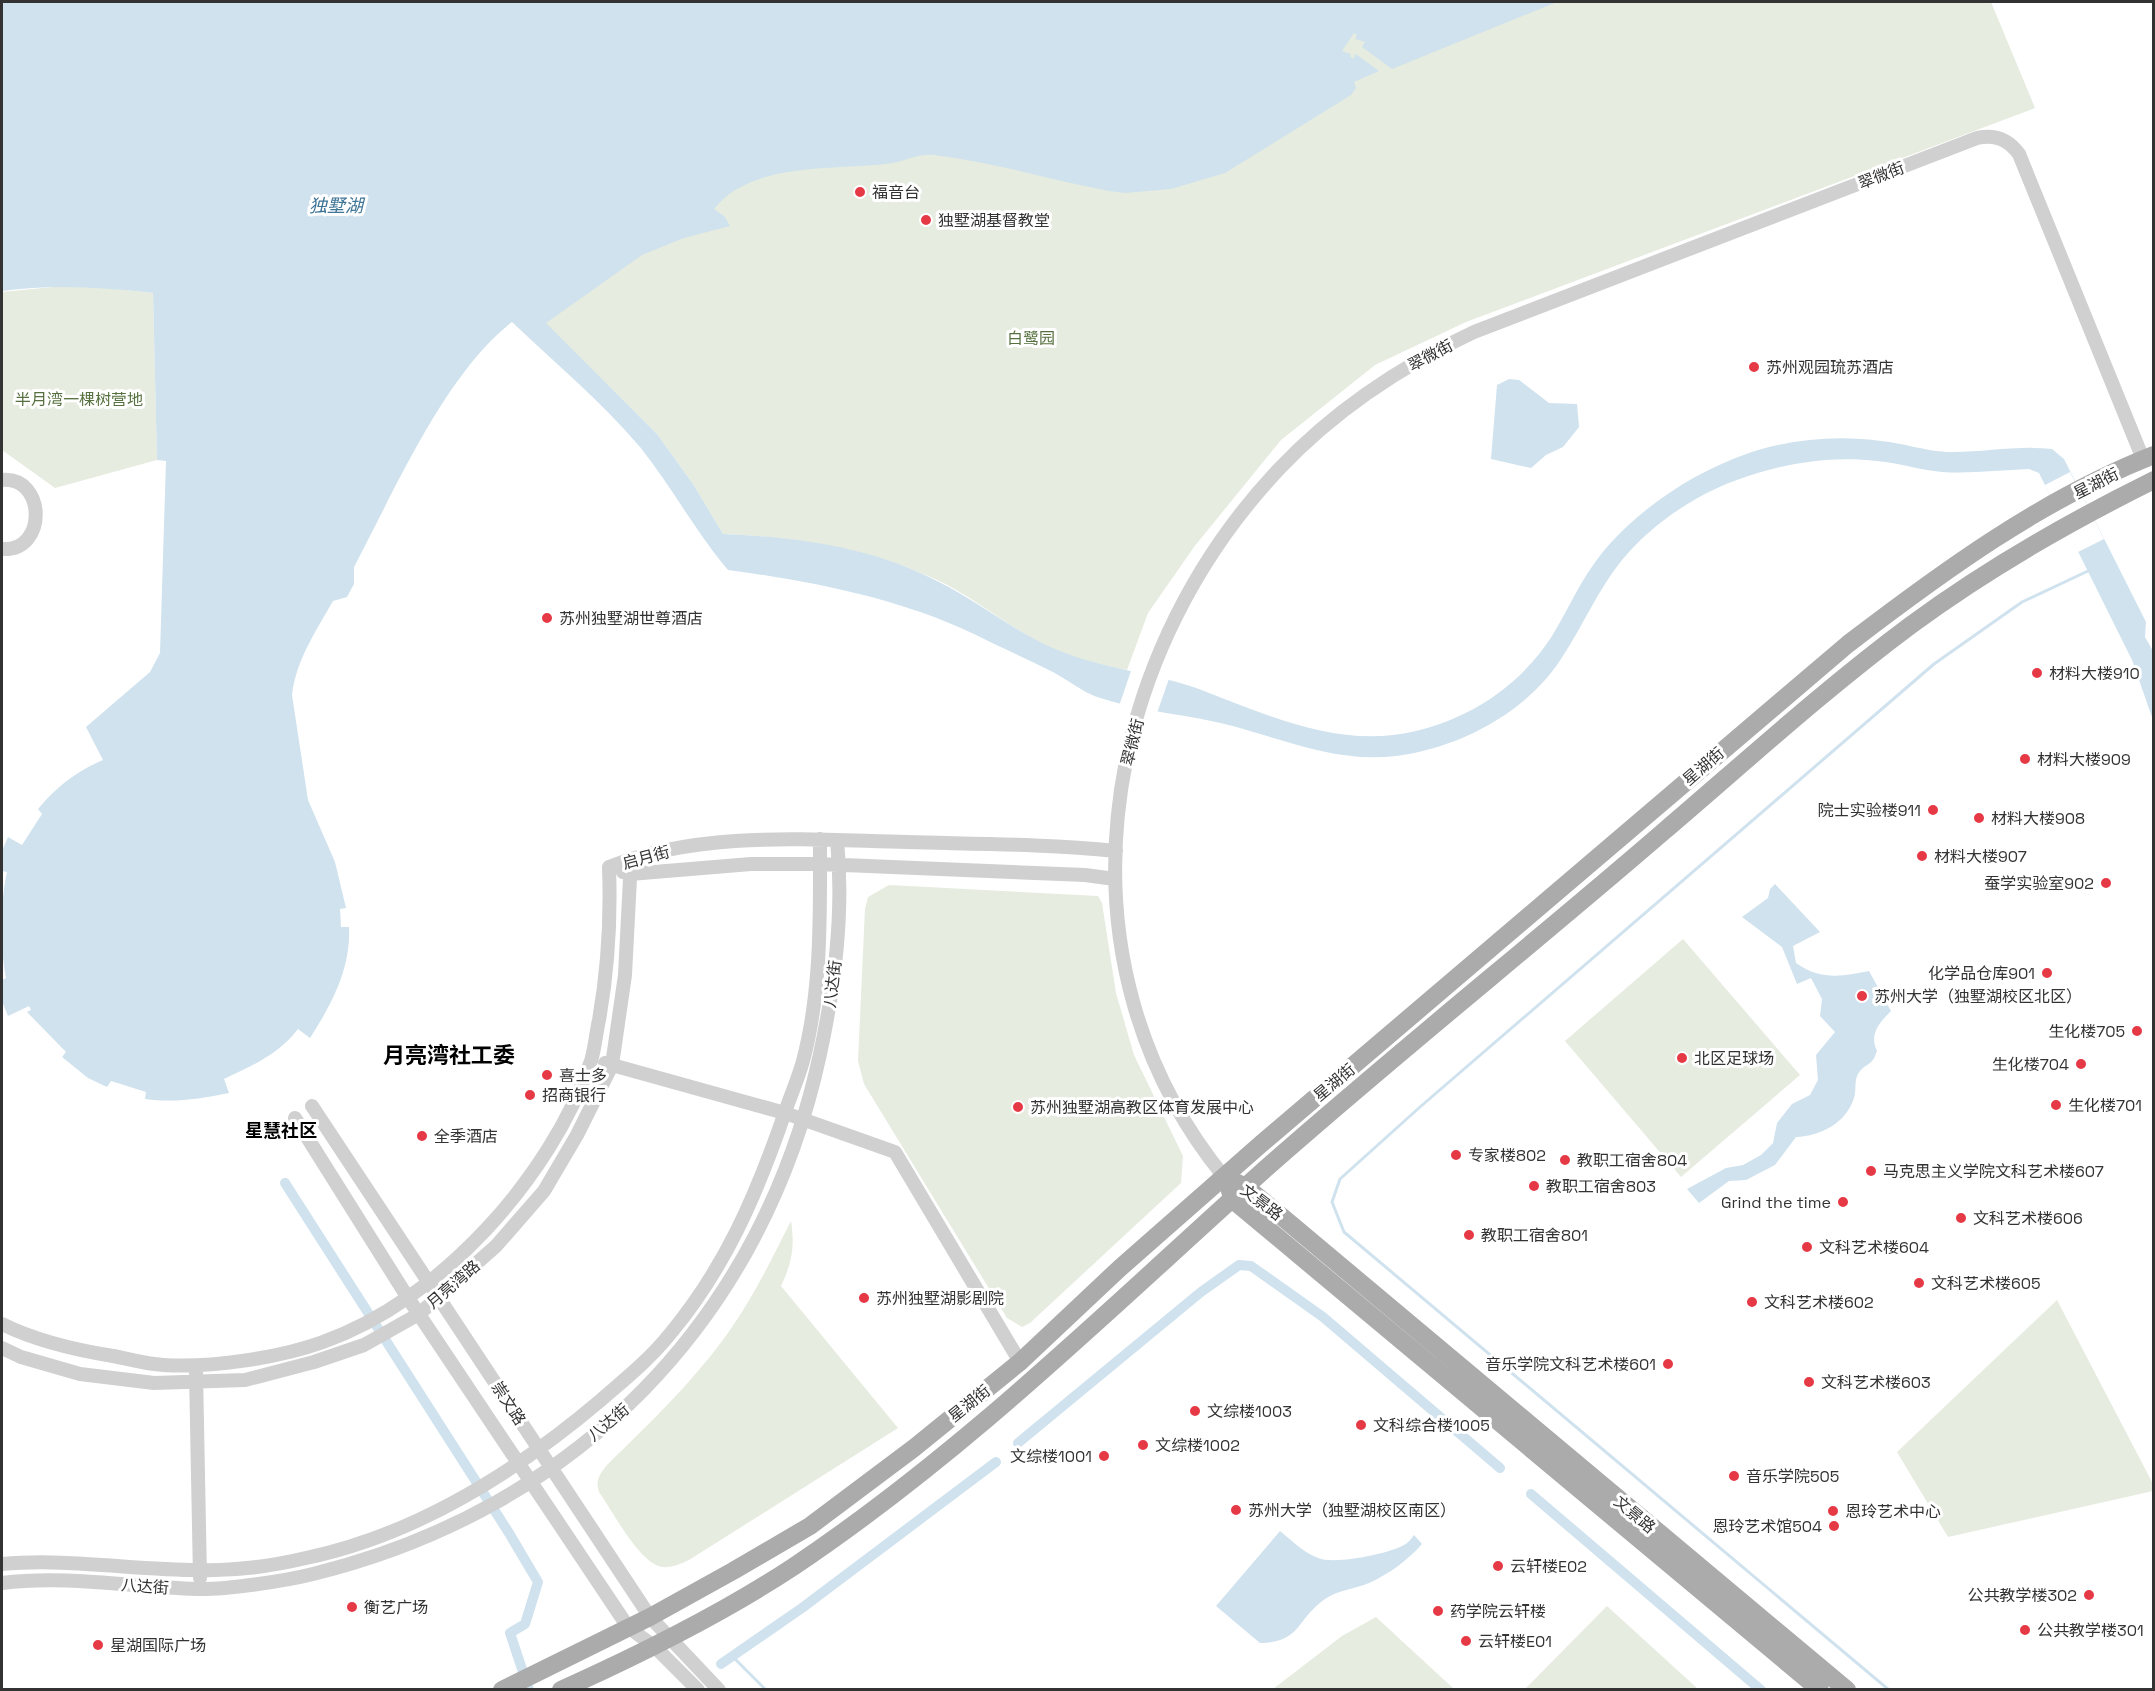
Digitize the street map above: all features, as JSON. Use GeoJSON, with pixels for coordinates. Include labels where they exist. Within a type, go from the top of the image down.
{"type":"FeatureCollection","features":[{"type":"Feature","properties":{"kind":"main road"},"geometry":{"type":"LineString","coordinates":[[2148,457],[2153,482]]}},
{"type":"Feature","properties":{"kind":"main road","name":"星湖街"},"geometry":{"type":"LineString","coordinates":[[502,1689],[650,1617],[810,1526],[914,1448],[1020,1362],[1120,1268],[1808,676],[1938,576],[2053,505],[2148,457]]}},
{"type":"Feature","properties":{"kind":"main road","name":"星湖街"},"geometry":{"type":"LineString","coordinates":[[561,1689],[662,1643],[789,1569],[896,1493],[983,1425],[1239,1193],[1817,700],[1939,605],[2063,527],[2153,482]]}},
{"type":"Feature","properties":{"kind":"main road","name":"文景路"},"geometry":{"type":"LineString","coordinates":[[1225,1178],[1239,1193],[1820,1689]]}},
{"type":"Feature","properties":{"kind":"main road","name":"文景路"},"geometry":{"type":"LineString","coordinates":[[1239,1193],[1846,1689]]}},
{"type":"Feature","properties":{"kind":"street","name":"翠微街"},"geometry":{"type":"LineString","coordinates":[[1225,1178],[1178,1112],[1143,1038],[1122,960],[1115,879],[1122,787],[1138,717],[1152,671],[1193,584],[1247,505],[1313,435],[1389,378],[1452,342],[1496,323],[1984,137],[2006,141],[2019,154],[2148,457]]}},
{"type":"Feature","properties":{"kind":"street"},"geometry":{"type":"LineString","coordinates":[[2,480],[18,483],[30,494],[37,509],[36,525],[31,535],[22,544],[2,549]]}},
{"type":"Feature","properties":{"kind":"street","name":"启月街"},"geometry":{"type":"LineString","coordinates":[[609,867],[631,859],[692,846],[820,839],[1116,851]]}},
{"type":"Feature","properties":{"kind":"street","name":"八达街"},"geometry":{"type":"LineString","coordinates":[[2,1564],[76,1562],[200,1570],[306,1558],[365,1541],[460,1498],[518,1465],[631,1374],[669,1336],[703,1290],[735,1237],[760,1185],[803,1060],[813,1002],[819,941],[820,839]]}},
{"type":"Feature","properties":{"kind":"street","name":"八达街"},"geometry":{"type":"LineString","coordinates":[[2,1583],[25,1580],[75,1581],[201,1589],[310,1575],[372,1556],[471,1515],[530,1483],[604,1427],[682,1350],[703,1322],[753,1244],[776,1195],[804,1120],[830,1005],[837,944],[839,865],[837,840]]}},
{"type":"Feature","properties":{"kind":"street","name":"月亮湾路"},"geometry":{"type":"LineString","coordinates":[[2,1348],[21,1357],[80,1374],[154,1383],[245,1380],[314,1362],[364,1344],[419,1314],[496,1246],[544,1191],[577,1134],[612,1065],[625,975],[631,859]]}},
{"type":"Feature","properties":{"kind":"street","name":"启月街"},"geometry":{"type":"LineString","coordinates":[[609,867],[630,874],[751,864],[820,864],[1085,875],[1115,879]]}},
{"type":"Feature","properties":{"kind":"street","name":"月亮湾路"},"geometry":{"type":"LineString","coordinates":[[2,1324],[77,1350],[163,1365],[242,1362],[323,1343],[387,1313],[408,1298],[482,1236],[524,1185],[561,1130],[591,1060],[607,975],[609,867]]}},
{"type":"Feature","properties":{"kind":"street"},"geometry":{"type":"LineString","coordinates":[[591,1060],[784,1113],[895,1152],[1020,1362]]}},
{"type":"Feature","properties":{"kind":"street","name":"崇文路"},"geometry":{"type":"LineString","coordinates":[[312,1106],[440,1296],[650,1617],[662,1643],[682,1674],[698,1689]]}},
{"type":"Feature","properties":{"kind":"street","name":"崇文路"},"geometry":{"type":"LineString","coordinates":[[295,1118],[408,1298],[628,1627],[662,1643],[697,1668],[719,1689]]}},
{"type":"Feature","properties":{"kind":"street"},"geometry":{"type":"LineString","coordinates":[[196,1364],[201,1589]]}},
{"type":"Feature","properties":{"kind":"green space","name":"白鹭园"},"geometry":{"type":"Polygon","coordinates":[[[1253,2],[1991,2],[2035,108],[1466,322],[1375,365],[1281,440],[1194,547],[1148,613],[1127,670],[1071,656],[1053,649],[935,579],[884,559],[805,541],[723,534],[693,484],[657,434],[545,323],[637,182],[1253,2]]]}},
{"type":"Feature","properties":{"kind":"green space","name":"半月湾一棵树营地"},"geometry":{"type":"Polygon","coordinates":[[[53,287],[100,287],[153,293],[157,460],[55,488],[2,450],[2,292],[53,287]]]}},
{"type":"Feature","properties":{"kind":"green space","name":"苏州独墅湖高教区体育发展中心"},"geometry":{"type":"Polygon","coordinates":[[[889,885],[1098,896],[1102,903],[1116,993],[1134,1055],[1183,1156],[1181,1183],[1030,1323],[1022,1327],[1007,1318],[864,1084],[858,1061],[865,909],[868,897],[889,885]]]}},
{"type":"Feature","properties":{"kind":"green space","name":"北区足球场"},"geometry":{"type":"Polygon","coordinates":[[[1683,939],[1800,1075],[1681,1177],[1565,1041],[1683,939]]]}},
{"type":"Feature","properties":{"kind":"green space"},"geometry":{"type":"Polygon","coordinates":[[[791,1221],[792,1255],[781,1286],[898,1428],[689,1560],[662,1567],[644,1556],[627,1535],[599,1492],[599,1477],[607,1465],[683,1388],[718,1347],[754,1292],[791,1221]]]}},
{"type":"Feature","properties":{"kind":"green space"},"geometry":{"type":"Polygon","coordinates":[[[2057,1300],[2153,1484],[2153,1491],[1948,1537],[1897,1452],[2057,1300]]]}},
{"type":"Feature","properties":{"kind":"green space"},"geometry":{"type":"Polygon","coordinates":[[[1607,1606],[1698,1689],[1525,1689],[1607,1606]]]}},
{"type":"Feature","properties":{"kind":"green space"},"geometry":{"type":"Polygon","coordinates":[[[1376,1617],[1454,1689],[1273,1689],[1342,1636],[1376,1617]]]}},
{"type":"Feature","properties":{"kind":"water","name":"独墅湖"},"geometry":{"type":"Polygon","coordinates":[[[2,2],[1557,2],[1392,69],[1362,47],[1365,42],[1355,39],[1357,35],[1354,33],[1342,51],[1351,54],[1353,59],[1356,54],[1379,71],[1354,82],[1356,88],[1351,95],[1225,173],[1171,189],[1125,193],[1109,191],[978,162],[934,155],[891,163],[817,168],[770,176],[749,183],[730,194],[714,209],[725,217],[730,226],[684,238],[642,255],[546,323],[657,434],[693,484],[723,534],[806,541],[861,552],[887,560],[939,582],[1040,642],[1073,656],[1181,683],[1294,724],[1343,734],[1393,735],[1417,731],[1462,715],[1503,689],[1538,656],[1588,573],[1617,537],[1633,521],[1669,493],[1728,461],[1781,444],[1831,438],[1898,443],[1947,452],[2052,449],[2064,459],[2146,622],[2145,637],[2153,651],[2153,720],[2132,660],[2039,473],[2029,469],[1942,472],[1859,459],[1804,462],[1769,470],[1718,488],[1673,513],[1646,535],[1622,560],[1605,584],[1561,659],[1529,696],[1489,725],[1443,745],[1396,756],[1334,754],[1216,722],[1130,706],[1091,695],[1053,672],[974,634],[915,610],[822,586],[728,570],[640,447],[594,398],[512,322],[487,345],[464,372],[423,436],[354,567],[354,584],[347,597],[333,601],[308,646],[294,682],[292,695],[308,800],[335,862],[346,908],[340,909],[341,927],[349,927],[347,957],[333,999],[310,1038],[298,1029],[274,1052],[224,1079],[229,1093],[166,1101],[145,1099],[146,1092],[111,1081],[107,1087],[88,1078],[62,1057],[66,1052],[27,1012],[31,1010],[29,1006],[8,1016],[2,1001],[2,980],[6,978],[2,911],[7,872],[2,871],[2,851],[8,837],[22,845],[42,814],[38,809],[52,794],[84,769],[103,760],[86,727],[150,672],[160,653],[166,461],[157,460],[153,293],[77,287],[2,291],[2,2]]]}},
{"type":"Feature","properties":{"kind":"water"},"geometry":{"type":"Polygon","coordinates":[[[1509,379],[1519,380],[1549,403],[1577,404],[1579,427],[1563,447],[1546,455],[1531,468],[1491,459],[1497,385],[1509,379]]]}},
{"type":"Feature","properties":{"kind":"water"},"geometry":{"type":"Polygon","coordinates":[[[1775,884],[1820,932],[1793,946],[1796,963],[1822,975],[1831,976],[1869,971],[1891,1011],[1877,1029],[1874,1039],[1877,1051],[1875,1056],[1872,1062],[1858,1074],[1854,1098],[1839,1121],[1823,1131],[1796,1137],[1775,1165],[1746,1180],[1729,1181],[1699,1203],[1687,1189],[1726,1168],[1743,1165],[1761,1155],[1773,1143],[1777,1123],[1792,1104],[1810,1095],[1818,1080],[1816,1055],[1835,1032],[1820,1016],[1822,999],[1811,978],[1797,984],[1782,947],[1742,917],[1768,898],[1770,889],[1775,884]]]}},
{"type":"Feature","properties":{"kind":"water"},"geometry":{"type":"Polygon","coordinates":[[[1280,1531],[1307,1553],[1326,1560],[1361,1558],[1386,1552],[1405,1544],[1414,1535],[1422,1544],[1384,1575],[1325,1599],[1284,1639],[1260,1643],[1216,1606],[1280,1531]]]}},
{"type":"Feature","properties":{"kind":"pier"},"geometry":{"type":"Polygon","coordinates":[[[2070,472],[2104,539],[2078,552],[2045,485],[2070,472]]]}},
{"type":"Feature","properties":{"kind":"pier"},"geometry":{"type":"Polygon","coordinates":[[[1132,668],[1170,676],[1157,713],[1119,706],[1132,668]]]}},
{"type":"Feature","properties":{"kind":"waterway"},"geometry":{"type":"LineString","coordinates":[[1889,1690],[1344,1232],[1332,1202],[1340,1179],[1420,1107],[1934,664],[2022,602],[2088,571]]}},
{"type":"Feature","properties":{"kind":"waterway"},"geometry":{"type":"LineString","coordinates":[[285,1183],[538,1582],[525,1624],[510,1633],[529,1690]]}},
{"type":"Feature","properties":{"kind":"waterway"},"geometry":{"type":"LineString","coordinates":[[1018,1443],[1201,1292],[1239,1265],[1251,1266],[1323,1317],[1500,1468]]}},
{"type":"Feature","properties":{"kind":"waterway"},"geometry":{"type":"LineString","coordinates":[[721,1664],[802,1608],[996,1462]]}},
{"type":"Feature","properties":{"kind":"waterway"},"geometry":{"type":"LineString","coordinates":[[1531,1494],[1761,1690]]}},
{"type":"Feature","properties":{"kind":"waterway"},"geometry":{"type":"LineString","coordinates":[[732,1656],[766,1690]]}},
{"type":"Feature","properties":{"kind":"place","name":"福音台"},"geometry":{"type":"Point","coordinates":[860,192]}},
{"type":"Feature","properties":{"kind":"place","name":"独墅湖基督教堂"},"geometry":{"type":"Point","coordinates":[926,220]}},
{"type":"Feature","properties":{"kind":"place","name":"苏州观园琉苏酒店"},"geometry":{"type":"Point","coordinates":[1754,367]}},
{"type":"Feature","properties":{"kind":"place","name":"苏州独墅湖世尊酒店"},"geometry":{"type":"Point","coordinates":[547,618]}},
{"type":"Feature","properties":{"kind":"place","name":"材料大楼910"},"geometry":{"type":"Point","coordinates":[2037,673]}},
{"type":"Feature","properties":{"kind":"place","name":"材料大楼909"},"geometry":{"type":"Point","coordinates":[2025,759]}},
{"type":"Feature","properties":{"kind":"place","name":"院士实验楼911"},"geometry":{"type":"Point","coordinates":[1933,810]}},
{"type":"Feature","properties":{"kind":"place","name":"材料大楼908"},"geometry":{"type":"Point","coordinates":[1979,818]}},
{"type":"Feature","properties":{"kind":"place","name":"材料大楼907"},"geometry":{"type":"Point","coordinates":[1922,856]}},
{"type":"Feature","properties":{"kind":"place","name":"蚕学实验室902"},"geometry":{"type":"Point","coordinates":[2106,883]}},
{"type":"Feature","properties":{"kind":"place","name":"化学品仓库901"},"geometry":{"type":"Point","coordinates":[2047,973]}},
{"type":"Feature","properties":{"kind":"place","name":"苏州大学（独墅湖校区北区）"},"geometry":{"type":"Point","coordinates":[1862,996]}},
{"type":"Feature","properties":{"kind":"place","name":"生化楼705"},"geometry":{"type":"Point","coordinates":[2137,1031]}},
{"type":"Feature","properties":{"kind":"place","name":"北区足球场"},"geometry":{"type":"Point","coordinates":[1682,1058]}},
{"type":"Feature","properties":{"kind":"place","name":"生化楼704"},"geometry":{"type":"Point","coordinates":[2081,1064]}},
{"type":"Feature","properties":{"kind":"place","name":"喜士多"},"geometry":{"type":"Point","coordinates":[547,1075]}},
{"type":"Feature","properties":{"kind":"place","name":"招商银行"},"geometry":{"type":"Point","coordinates":[530,1095]}},
{"type":"Feature","properties":{"kind":"place","name":"生化楼701"},"geometry":{"type":"Point","coordinates":[2056,1105]}},
{"type":"Feature","properties":{"kind":"place","name":"苏州独墅湖高教区体育发展中心"},"geometry":{"type":"Point","coordinates":[1018,1107]}},
{"type":"Feature","properties":{"kind":"place","name":"全季酒店"},"geometry":{"type":"Point","coordinates":[422,1136]}},
{"type":"Feature","properties":{"kind":"place","name":"专家楼802"},"geometry":{"type":"Point","coordinates":[1456,1155]}},
{"type":"Feature","properties":{"kind":"place","name":"教职工宿舍804"},"geometry":{"type":"Point","coordinates":[1565,1160]}},
{"type":"Feature","properties":{"kind":"place","name":"马克思主义学院文科艺术楼607"},"geometry":{"type":"Point","coordinates":[1871,1171]}},
{"type":"Feature","properties":{"kind":"place","name":"教职工宿舍803"},"geometry":{"type":"Point","coordinates":[1534,1186]}},
{"type":"Feature","properties":{"kind":"place","name":"Grind the time"},"geometry":{"type":"Point","coordinates":[1843,1202]}},
{"type":"Feature","properties":{"kind":"place","name":"文科艺术楼606"},"geometry":{"type":"Point","coordinates":[1961,1218]}},
{"type":"Feature","properties":{"kind":"place","name":"教职工宿舍801"},"geometry":{"type":"Point","coordinates":[1469,1235]}},
{"type":"Feature","properties":{"kind":"place","name":"文科艺术楼604"},"geometry":{"type":"Point","coordinates":[1807,1247]}},
{"type":"Feature","properties":{"kind":"place","name":"文科艺术楼605"},"geometry":{"type":"Point","coordinates":[1919,1283]}},
{"type":"Feature","properties":{"kind":"place","name":"苏州独墅湖影剧院"},"geometry":{"type":"Point","coordinates":[864,1298]}},
{"type":"Feature","properties":{"kind":"place","name":"文科艺术楼602"},"geometry":{"type":"Point","coordinates":[1752,1302]}},
{"type":"Feature","properties":{"kind":"place","name":"音乐学院文科艺术楼601"},"geometry":{"type":"Point","coordinates":[1668,1364]}},
{"type":"Feature","properties":{"kind":"place","name":"文科艺术楼603"},"geometry":{"type":"Point","coordinates":[1809,1382]}},
{"type":"Feature","properties":{"kind":"place","name":"文综楼1003"},"geometry":{"type":"Point","coordinates":[1195,1411]}},
{"type":"Feature","properties":{"kind":"place","name":"文科综合楼1005"},"geometry":{"type":"Point","coordinates":[1361,1425]}},
{"type":"Feature","properties":{"kind":"place","name":"文综楼1002"},"geometry":{"type":"Point","coordinates":[1143,1445]}},
{"type":"Feature","properties":{"kind":"place","name":"文综楼1001"},"geometry":{"type":"Point","coordinates":[1104,1456]}},
{"type":"Feature","properties":{"kind":"place","name":"音乐学院505"},"geometry":{"type":"Point","coordinates":[1734,1476]}},
{"type":"Feature","properties":{"kind":"place","name":"苏州大学（独墅湖校区南区）"},"geometry":{"type":"Point","coordinates":[1236,1510]}},
{"type":"Feature","properties":{"kind":"place","name":"恩玲艺术中心"},"geometry":{"type":"Point","coordinates":[1833,1511]}},
{"type":"Feature","properties":{"kind":"place","name":"恩玲艺术馆504"},"geometry":{"type":"Point","coordinates":[1834,1526]}},
{"type":"Feature","properties":{"kind":"place","name":"云轩楼E02"},"geometry":{"type":"Point","coordinates":[1498,1566]}},
{"type":"Feature","properties":{"kind":"place","name":"公共教学楼302"},"geometry":{"type":"Point","coordinates":[2089,1595]}},
{"type":"Feature","properties":{"kind":"place","name":"衡艺广场"},"geometry":{"type":"Point","coordinates":[352,1607]}},
{"type":"Feature","properties":{"kind":"place","name":"药学院云轩楼"},"geometry":{"type":"Point","coordinates":[1438,1611]}},
{"type":"Feature","properties":{"kind":"place","name":"公共教学楼301"},"geometry":{"type":"Point","coordinates":[2025,1630]}},
{"type":"Feature","properties":{"kind":"place","name":"云轩楼E01"},"geometry":{"type":"Point","coordinates":[1466,1641]}},
{"type":"Feature","properties":{"kind":"place","name":"星湖国际广场"},"geometry":{"type":"Point","coordinates":[98,1645]}},
{"type":"Feature","properties":{"kind":"district","name":"月亮湾社工委"},"geometry":{"type":"Point","coordinates":[449,1055]}},
{"type":"Feature","properties":{"kind":"district","name":"星慧社区"},"geometry":{"type":"Point","coordinates":[281,1131]}}]}
